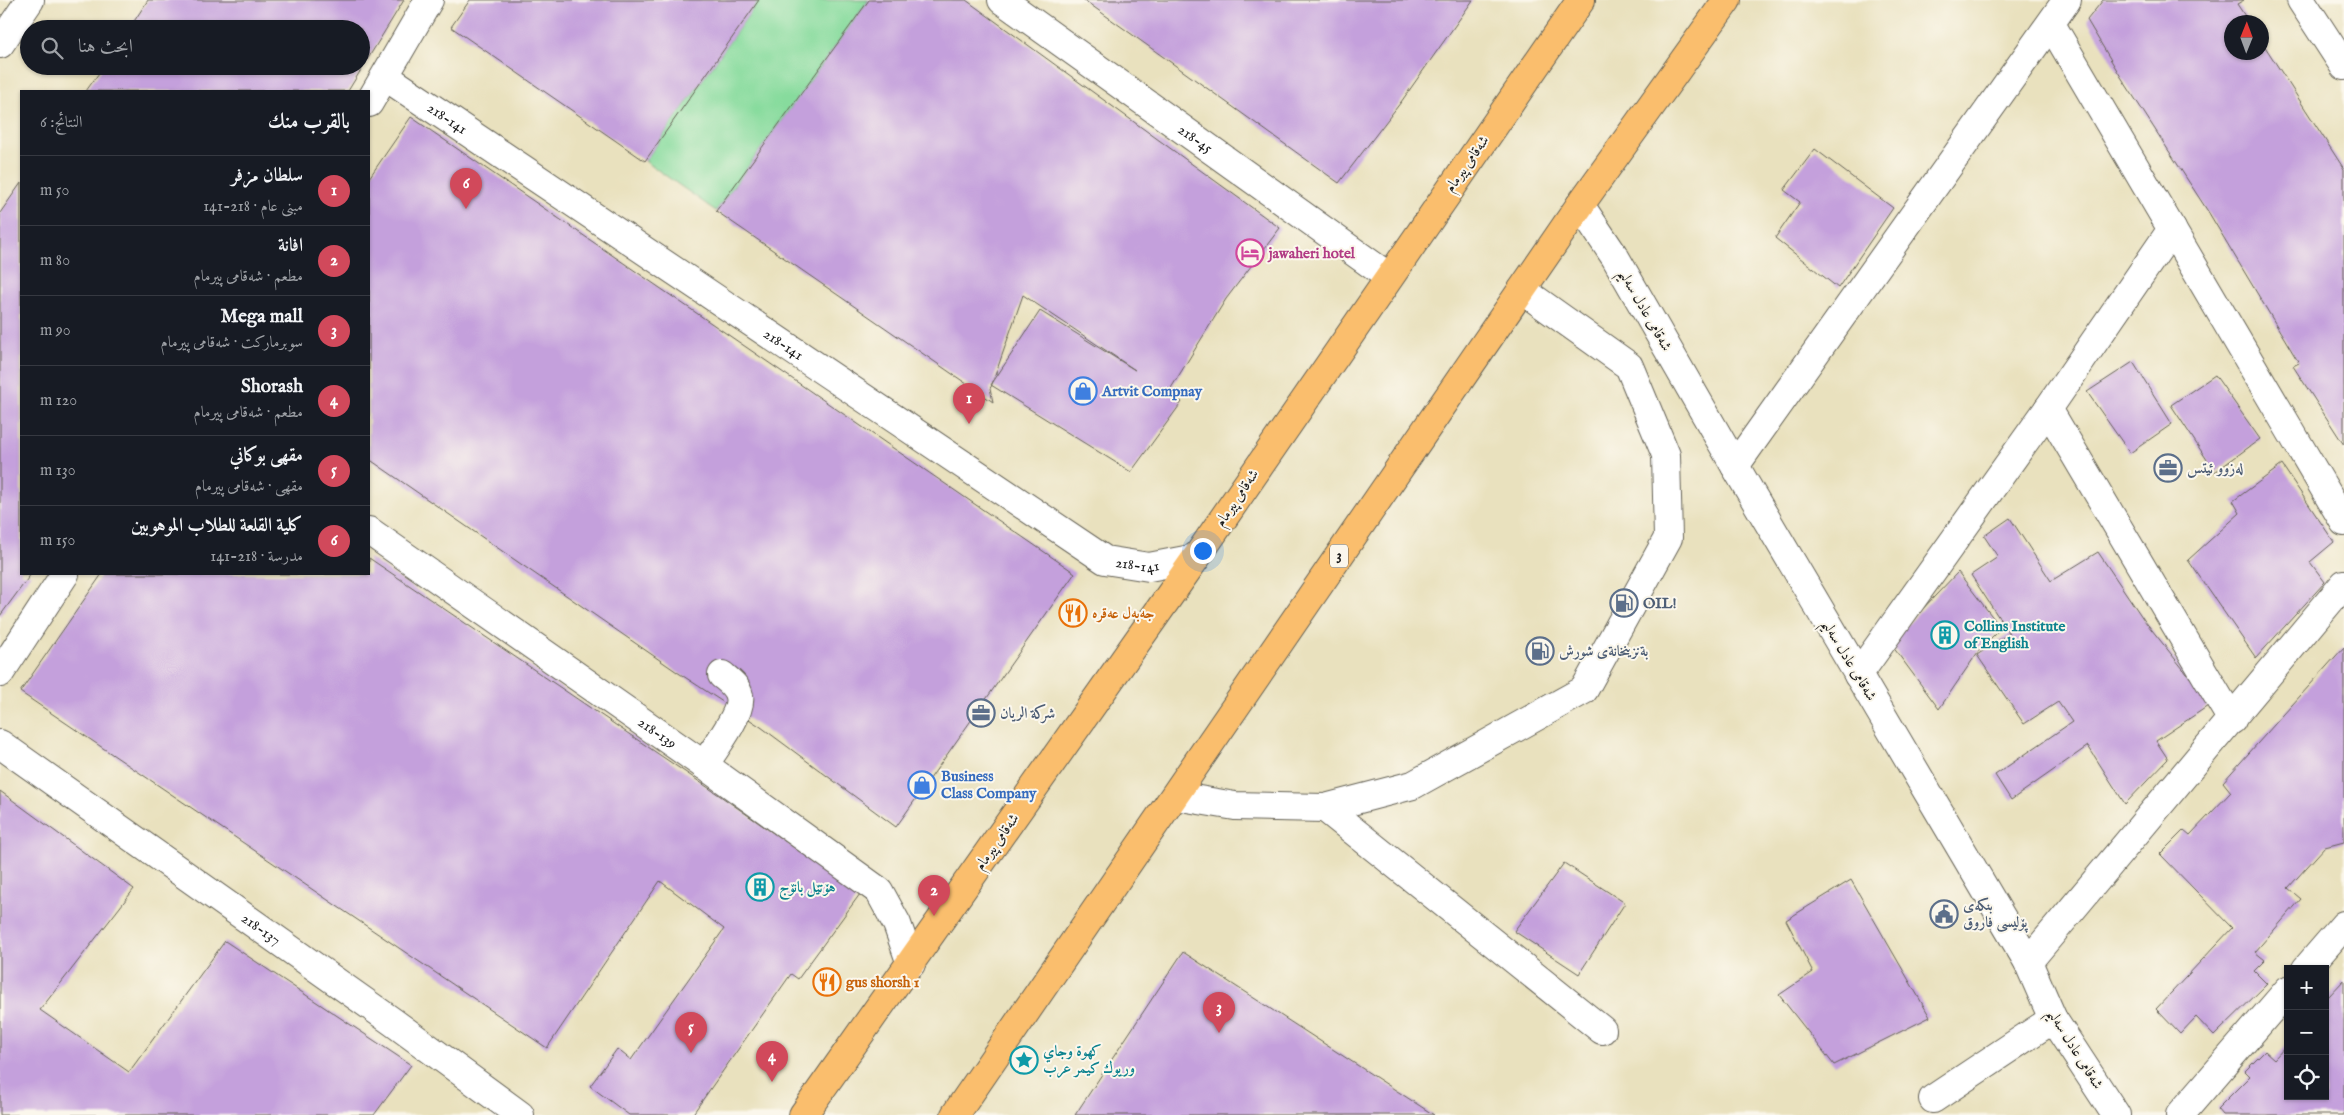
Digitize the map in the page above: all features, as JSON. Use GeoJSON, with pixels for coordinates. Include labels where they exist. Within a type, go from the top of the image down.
{"type":"FeatureCollection","features":[{"type":"Feature","properties":{"kind":"highway","name":"شەقامی پیرمام"},"geometry":{"type":"LineString","coordinates":[[803,1115],[1196,558],[1581,0]]}},
{"type":"Feature","properties":{"kind":"highway","name":"3"},"geometry":{"type":"LineString","coordinates":[[955,1115],[1580,205],[1727,0]]}},
{"type":"Feature","properties":{"kind":"street"},"geometry":{"type":"LineString","coordinates":[[5,27],[30,0]]}},
{"type":"Feature","properties":{"kind":"street"},"geometry":{"type":"LineString","coordinates":[[370,101],[429,0]]}},
{"type":"Feature","properties":{"kind":"street","name":"218-45"},"geometry":{"type":"LineString","coordinates":[[1002,0],[1389,277]]}},
{"type":"Feature","properties":{"kind":"street"},"geometry":{"type":"LineString","coordinates":[[1735,466],[2067,0]]}},
{"type":"Feature","properties":{"kind":"street"},"geometry":{"type":"LineString","coordinates":[[2301,0],[2344,66]]}},
{"type":"Feature","properties":{"kind":"street"},"geometry":{"type":"LineString","coordinates":[[2051,24],[2344,522]]}},
{"type":"Feature","properties":{"kind":"street","name":"218-141"},"geometry":{"type":"LineString","coordinates":[[386,76],[1105,560],[1149,567],[1196,558]]}},
{"type":"Feature","properties":{"kind":"street","name":"شەقامی عادل سەلیم"},"geometry":{"type":"LineString","coordinates":[[1580,205],[1615,257],[1735,466],[2028,962],[2053,1019],[2116,1115]]}},
{"type":"Feature","properties":{"kind":"street"},"geometry":{"type":"LineString","coordinates":[[1858,675],[2048,409],[2172,228]]}},
{"type":"Feature","properties":{"kind":"street"},"geometry":{"type":"LineString","coordinates":[[1175,796],[1235,806],[1325,808],[1413,785],[1584,690],[1668,538],[1666,455],[1629,366],[1522,290]]}},
{"type":"Feature","properties":{"kind":"street"},"geometry":{"type":"LineString","coordinates":[[2048,409],[2232,720]]}},
{"type":"Feature","properties":{"kind":"street","name":"218-139"},"geometry":{"type":"LineString","coordinates":[[370,532],[704,765],[878,891],[897,924],[911,964]]}},
{"type":"Feature","properties":{"kind":"street"},"geometry":{"type":"LineString","coordinates":[[0,673],[63,575]]}},
{"type":"Feature","properties":{"kind":"street"},"geometry":{"type":"LineString","coordinates":[[2028,962],[2344,584]]}},
{"type":"Feature","properties":{"kind":"street"},"geometry":{"type":"LineString","coordinates":[[704,765],[738,710],[740,698],[735,686],[722,674]]}},
{"type":"Feature","properties":{"kind":"street","name":"218-137"},"geometry":{"type":"LineString","coordinates":[[0,744],[520,1115]]}},
{"type":"Feature","properties":{"kind":"street"},"geometry":{"type":"LineString","coordinates":[[1325,808],[1602,1030]]}},
{"type":"Feature","properties":{"kind":"street"},"geometry":{"type":"LineString","coordinates":[[2309,965],[2344,925]]}},
{"type":"Feature","properties":{"kind":"street"},"geometry":{"type":"LineString","coordinates":[[2180,1115],[2284,995]]}},
{"type":"Feature","properties":{"kind":"street"},"geometry":{"type":"LineString","coordinates":[[1933,1099],[2053,1019]]}},
{"type":"Feature","properties":{"kind":"green space"},"geometry":{"type":"Polygon","coordinates":[[[759,0],[869,0],[716,211],[645,161],[759,0]]]}},
{"type":"Feature","properties":{"kind":"building"},"geometry":{"type":"Polygon","coordinates":[[[148,0],[404,0],[370,55],[370,20],[135,20],[148,0]]]}},
{"type":"Feature","properties":{"kind":"building"},"geometry":{"type":"Polygon","coordinates":[[[470,0],[759,0],[645,161],[451,27],[470,0]]]}},
{"type":"Feature","properties":{"kind":"building"},"geometry":{"type":"Polygon","coordinates":[[[869,0],[966,0],[1280,228],[1226,299],[1168,393],[1182,402],[1131,472],[992,385],[990,388],[993,402],[716,211],[869,0]],[[1023,295],[992,383],[1040,311],[1135,370],[1023,295]]]}},
{"type":"Feature","properties":{"kind":"building"},"geometry":{"type":"Polygon","coordinates":[[[1084,0],[1473,0],[1401,102],[1339,183],[1084,0]]]}},
{"type":"Feature","properties":{"kind":"building"},"geometry":{"type":"Polygon","coordinates":[[[2103,0],[2244,0],[2237,4],[2244,15],[2224,15],[2224,60],[2269,60],[2269,53],[2344,169],[2344,445],[2293,366],[2299,363],[2209,213],[2121,77],[2087,20],[2103,0]]]}},
{"type":"Feature","properties":{"kind":"building"},"geometry":{"type":"Polygon","coordinates":[[[98,75],[358,75],[349,90],[87,90],[98,75]]]}},
{"type":"Feature","properties":{"kind":"building"},"geometry":{"type":"Polygon","coordinates":[[[411,117],[1075,573],[896,827],[761,727],[677,672],[370,460],[370,177],[411,117]]]}},
{"type":"Feature","properties":{"kind":"building"},"geometry":{"type":"Polygon","coordinates":[[[1815,149],[1893,208],[1838,288],[1775,238],[1800,202],[1784,190],[1815,149]]]}},
{"type":"Feature","properties":{"kind":"building"},"geometry":{"type":"Polygon","coordinates":[[[20,184],[20,575],[30,575],[0,616],[0,213],[20,184]]]}},
{"type":"Feature","properties":{"kind":"building"},"geometry":{"type":"Polygon","coordinates":[[[2133,362],[2172,424],[2130,453],[2087,392],[2133,362]]]}},
{"type":"Feature","properties":{"kind":"building"},"geometry":{"type":"Polygon","coordinates":[[[2215,375],[2260,439],[2215,472],[2171,405],[2215,375]]]}},
{"type":"Feature","properties":{"kind":"building"},"geometry":{"type":"Polygon","coordinates":[[[2282,465],[2334,542],[2310,562],[2325,582],[2256,658],[2188,560],[2240,513],[2233,501],[2282,465]]]}},
{"type":"Feature","properties":{"kind":"building"},"geometry":{"type":"Polygon","coordinates":[[[2010,518],[2051,581],[2098,552],[2144,620],[2211,704],[2156,741],[2168,759],[2125,804],[2088,746],[2011,800],[1995,775],[2072,722],[2058,702],[2024,724],[1977,655],[2009,633],[1971,575],[1998,557],[1984,536],[2010,518]]]}},
{"type":"Feature","properties":{"kind":"building"},"geometry":{"type":"Polygon","coordinates":[[[370,559],[719,795],[860,894],[798,979],[791,974],[692,1115],[629,1115],[590,1086],[617,1049],[631,1060],[724,929],[660,881],[547,1048],[20,692],[101,575],[370,575],[370,559]]]}},
{"type":"Feature","properties":{"kind":"building","name":"Collins Institute of English"},"geometry":{"type":"Polygon","coordinates":[[[1958,572],[2001,628],[1980,649],[1939,709],[1890,643],[1958,572]]]}},
{"type":"Feature","properties":{"kind":"building"},"geometry":{"type":"Polygon","coordinates":[[[2344,647],[2344,842],[2325,847],[2288,888],[2301,899],[2255,952],[2265,960],[2254,971],[2267,984],[2214,1036],[2196,1017],[2180,1034],[2156,1009],[2232,928],[2160,854],[2184,830],[2190,835],[2231,792],[2223,782],[2344,647]]]}},
{"type":"Feature","properties":{"kind":"building"},"geometry":{"type":"Polygon","coordinates":[[[0,791],[134,889],[40,1010],[129,1072],[225,941],[411,1065],[374,1115],[0,1115],[0,791]]]}},
{"type":"Feature","properties":{"kind":"building"},"geometry":{"type":"Polygon","coordinates":[[[1564,863],[1625,903],[1579,974],[1514,931],[1564,863]]]}},
{"type":"Feature","properties":{"kind":"building"},"geometry":{"type":"Polygon","coordinates":[[[1851,880],[1930,1017],[1834,1065],[1779,995],[1813,972],[1786,920],[1851,880]]]}},
{"type":"Feature","properties":{"kind":"building"},"geometry":{"type":"Polygon","coordinates":[[[1183,952],[1434,1115],[1075,1115],[1183,952]]]}},
{"type":"Feature","properties":{"kind":"building"},"geometry":{"type":"Polygon","coordinates":[[[2344,980],[2344,1115],[2222,1115],[2217,1109],[2250,1076],[2245,1071],[2265,1051],[2274,1059],[2284,1048],[2284,1100],[2329,1100],[2329,996],[2344,980]]]}},
{"type":"Feature","properties":{"kind":"place","name":"کلیة القلعة للطلاب الموهوبین"},"geometry":{"type":"Point","coordinates":[466,209]}},
{"type":"Feature","properties":{"kind":"place","name":"jawaheri hotel"},"geometry":{"type":"Point","coordinates":[1250,253]}},
{"type":"Feature","properties":{"kind":"place","name":"Artvit Compnay"},"geometry":{"type":"Point","coordinates":[1083,391]}},
{"type":"Feature","properties":{"kind":"place","name":"سلطان مزفر"},"geometry":{"type":"Point","coordinates":[969,424]}},
{"type":"Feature","properties":{"kind":"place","name":"لەزوو ئیتس"},"geometry":{"type":"Point","coordinates":[2168,468]}},
{"type":"Feature","properties":{"kind":"place","name":"OIL!"},"geometry":{"type":"Point","coordinates":[1624,603]}},
{"type":"Feature","properties":{"kind":"place","name":"جەبەل عەقرە"},"geometry":{"type":"Point","coordinates":[1073,613]}},
{"type":"Feature","properties":{"kind":"place","name":"Collins Institute of English"},"geometry":{"type":"Point","coordinates":[1945,635]}},
{"type":"Feature","properties":{"kind":"place","name":"بةنزينخانةى شورش"},"geometry":{"type":"Point","coordinates":[1540,651]}},
{"type":"Feature","properties":{"kind":"place","name":"شركة الريان"},"geometry":{"type":"Point","coordinates":[981,713]}},
{"type":"Feature","properties":{"kind":"place","name":"Business Class Company"},"geometry":{"type":"Point","coordinates":[922,785]}},
{"type":"Feature","properties":{"kind":"place","name":"هۆتێل بانۆج"},"geometry":{"type":"Point","coordinates":[760,887]}},
{"type":"Feature","properties":{"kind":"place","name":"بنکەی پۆلیسی فاروق"},"geometry":{"type":"Point","coordinates":[1944,914]}},
{"type":"Feature","properties":{"kind":"place","name":"افانة"},"geometry":{"type":"Point","coordinates":[934,916]}},
{"type":"Feature","properties":{"kind":"place","name":"gus shorsh 1"},"geometry":{"type":"Point","coordinates":[827,982]}},
{"type":"Feature","properties":{"kind":"place","name":"Mega mall"},"geometry":{"type":"Point","coordinates":[1219,1033]}},
{"type":"Feature","properties":{"kind":"place","name":"مقهى بوكاني"},"geometry":{"type":"Point","coordinates":[691,1053]}},
{"type":"Feature","properties":{"kind":"place","name":"كهوة وجاي وريوك كيمر عرب"},"geometry":{"type":"Point","coordinates":[1024,1060]}},
{"type":"Feature","properties":{"kind":"place","name":"Shorash"},"geometry":{"type":"Point","coordinates":[772,1082]}}]}
